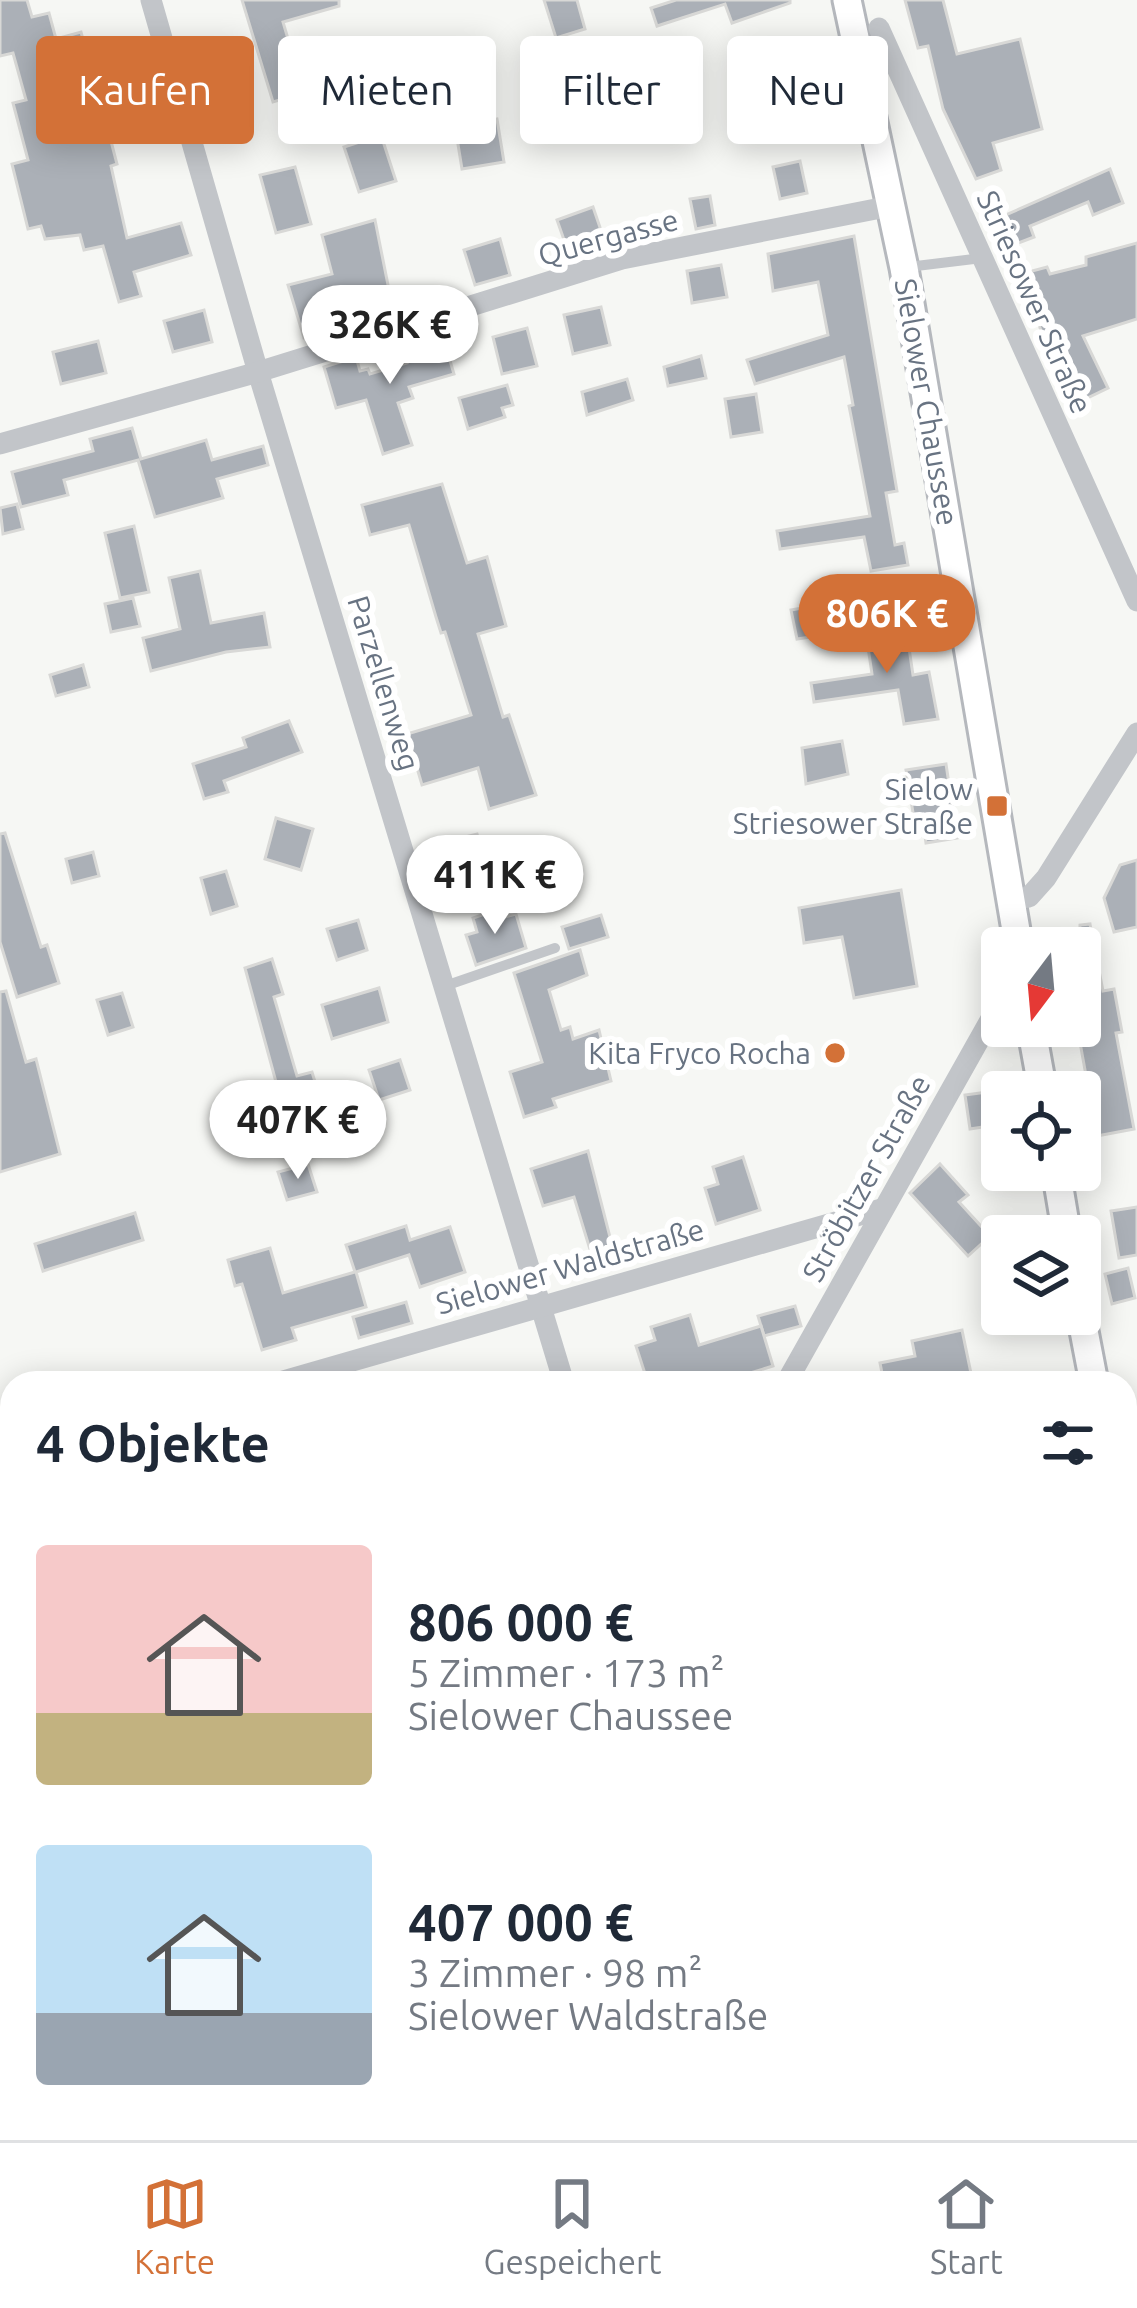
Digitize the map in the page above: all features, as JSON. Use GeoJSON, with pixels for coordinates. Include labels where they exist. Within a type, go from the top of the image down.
{"type":"FeatureCollection","features":[{"type":"Feature","properties":{"kind":"main road","name":"Sielower Chaussee"},"geometry":{"type":"LineString","coordinates":[[847,0],[904,268],[1016,927]]}},
{"type":"Feature","properties":{"kind":"main road"},"geometry":{"type":"LineString","coordinates":[[1085,1335],[1092,1371]]}},
{"type":"Feature","properties":{"kind":"street","name":"Parzellenweg"},"geometry":{"type":"LineString","coordinates":[[151,0],[258,372],[560,1371]]}},
{"type":"Feature","properties":{"kind":"street","name":"Striesower Straße"},"geometry":{"type":"LineString","coordinates":[[879,28],[1137,601]]}},
{"type":"Feature","properties":{"kind":"street","name":"Quergasse"},"geometry":{"type":"LineString","coordinates":[[0,444],[258,372],[622,260],[891,206]]}},
{"type":"Feature","properties":{"kind":"street"},"geometry":{"type":"LineString","coordinates":[[1011,899],[1029,896],[1046,878],[1137,733]]}},
{"type":"Feature","properties":{"kind":"street","name":"Ströbitzer Straße"},"geometry":{"type":"LineString","coordinates":[[793,1371],[981,1036]]}},
{"type":"Feature","properties":{"kind":"street","name":"Sielower Waldstraße"},"geometry":{"type":"LineString","coordinates":[[317,1371],[881,1209]]}},
{"type":"Feature","properties":{"kind":"lane"},"geometry":{"type":"LineString","coordinates":[[904,268],[982,258]]}},
{"type":"Feature","properties":{"kind":"lane"},"geometry":{"type":"LineString","coordinates":[[445,986],[555,948]]}},
{"type":"Feature","properties":{"kind":"building"},"geometry":{"type":"Polygon","coordinates":[[[0,0],[27,0],[32,17],[49,13],[55,36],[36,36],[36,144],[112,144],[117,164],[111,166],[127,238],[181,223],[191,255],[134,272],[141,296],[119,302],[103,246],[84,250],[80,235],[45,239],[41,226],[28,229],[12,164],[28,160],[13,103],[26,100],[13,53],[0,56],[0,0]]]}},
{"type":"Feature","properties":{"kind":"building"},"geometry":{"type":"Polygon","coordinates":[[[242,0],[339,0],[339,6],[283,22],[287,36],[278,36],[278,101],[273,102],[242,0]]]}},
{"type":"Feature","properties":{"kind":"building"},"geometry":{"type":"Polygon","coordinates":[[[544,0],[577,0],[585,29],[555,36],[544,0]]]}},
{"type":"Feature","properties":{"kind":"building"},"geometry":{"type":"Polygon","coordinates":[[[676,0],[790,3],[732,23],[725,4],[657,26],[651,8],[676,0]]]}},
{"type":"Feature","properties":{"kind":"building"},"geometry":{"type":"Polygon","coordinates":[[[905,0],[943,0],[957,54],[1020,39],[1042,129],[993,143],[1001,170],[976,179],[943,109],[928,46],[918,48],[905,0]]]}},
{"type":"Feature","properties":{"kind":"building"},"geometry":{"type":"Polygon","coordinates":[[[496,119],[504,162],[462,169],[458,144],[496,144],[496,119]]]}},
{"type":"Feature","properties":{"kind":"building"},"geometry":{"type":"Polygon","coordinates":[[[384,144],[396,181],[359,192],[344,147],[384,144]]]}},
{"type":"Feature","properties":{"kind":"building"},"geometry":{"type":"Polygon","coordinates":[[[800,161],[807,193],[780,199],[773,167],[800,161]]]}},
{"type":"Feature","properties":{"kind":"building"},"geometry":{"type":"Polygon","coordinates":[[[295,167],[311,224],[276,233],[260,175],[295,167]]]}},
{"type":"Feature","properties":{"kind":"building"},"geometry":{"type":"Polygon","coordinates":[[[1110,169],[1123,203],[1093,215],[1088,202],[1030,226],[1034,237],[1005,248],[992,221],[1110,169]]]}},
{"type":"Feature","properties":{"kind":"building"},"geometry":{"type":"Polygon","coordinates":[[[710,196],[715,225],[696,229],[690,199],[710,196]]]}},
{"type":"Feature","properties":{"kind":"building"},"geometry":{"type":"Polygon","coordinates":[[[593,207],[605,242],[569,254],[557,220],[593,207]]]}},
{"type":"Feature","properties":{"kind":"building"},"geometry":{"type":"Polygon","coordinates":[[[375,220],[393,310],[346,322],[347,329],[304,338],[288,285],[332,274],[322,235],[375,220]]]}},
{"type":"Feature","properties":{"kind":"building"},"geometry":{"type":"Polygon","coordinates":[[[854,236],[897,491],[886,493],[895,545],[904,543],[908,565],[871,571],[864,537],[780,549],[777,531],[870,516],[844,357],[755,384],[747,360],[828,335],[818,282],[773,291],[768,254],[854,236]]]}},
{"type":"Feature","properties":{"kind":"building"},"geometry":{"type":"Polygon","coordinates":[[[500,239],[510,275],[475,285],[464,250],[500,239]]]}},
{"type":"Feature","properties":{"kind":"building"},"geometry":{"type":"Polygon","coordinates":[[[1137,243],[1137,319],[1083,336],[1108,388],[1077,403],[1044,342],[1032,299],[1028,301],[1017,275],[1047,267],[1050,274],[1086,265],[1086,257],[1137,243]]]}},
{"type":"Feature","properties":{"kind":"building"},"geometry":{"type":"Polygon","coordinates":[[[721,265],[727,297],[692,303],[687,271],[721,265]]]}},
{"type":"Feature","properties":{"kind":"building"},"geometry":{"type":"Polygon","coordinates":[[[601,307],[610,345],[573,354],[564,315],[601,307]]]}},
{"type":"Feature","properties":{"kind":"building"},"geometry":{"type":"Polygon","coordinates":[[[204,310],[212,342],[173,352],[164,321],[204,310]]]}},
{"type":"Feature","properties":{"kind":"building"},"geometry":{"type":"Polygon","coordinates":[[[527,328],[537,366],[502,374],[493,337],[527,328]]]}},
{"type":"Feature","properties":{"kind":"building"},"geometry":{"type":"Polygon","coordinates":[[[442,334],[454,374],[409,387],[413,398],[398,403],[412,445],[383,454],[366,400],[336,408],[324,367],[356,357],[360,371],[368,369],[370,374],[407,363],[402,346],[442,334]]]}},
{"type":"Feature","properties":{"kind":"building"},"geometry":{"type":"Polygon","coordinates":[[[98,341],[106,373],[61,384],[53,352],[98,341]]]}},
{"type":"Feature","properties":{"kind":"building"},"geometry":{"type":"Polygon","coordinates":[[[701,356],[706,378],[668,386],[664,367],[701,356]]]}},
{"type":"Feature","properties":{"kind":"building"},"geometry":{"type":"Polygon","coordinates":[[[627,379],[633,400],[587,415],[582,392],[627,379]]]}},
{"type":"Feature","properties":{"kind":"building"},"geometry":{"type":"Polygon","coordinates":[[[507,385],[513,405],[502,408],[505,417],[468,429],[459,398],[507,385]]]}},
{"type":"Feature","properties":{"kind":"building"},"geometry":{"type":"Polygon","coordinates":[[[756,394],[762,432],[731,437],[725,399],[756,394]]]}},
{"type":"Feature","properties":{"kind":"building"},"geometry":{"type":"Polygon","coordinates":[[[132,428],[141,459],[206,440],[212,460],[263,446],[268,465],[217,479],[223,498],[155,517],[138,460],[64,480],[68,495],[21,507],[12,472],[93,451],[90,439],[132,428]]]}},
{"type":"Feature","properties":{"kind":"building"},"geometry":{"type":"Polygon","coordinates":[[[442,484],[467,563],[487,557],[506,626],[478,634],[503,717],[509,715],[536,795],[489,809],[478,768],[422,785],[407,734],[471,715],[409,525],[370,535],[362,505],[442,484]]]}},
{"type":"Feature","properties":{"kind":"building"},"geometry":{"type":"Polygon","coordinates":[[[17,504],[23,529],[3,534],[0,508],[17,504]]]}},
{"type":"Feature","properties":{"kind":"building"},"geometry":{"type":"Polygon","coordinates":[[[134,526],[149,592],[120,598],[105,533],[134,526]]]}},
{"type":"Feature","properties":{"kind":"building"},"geometry":{"type":"Polygon","coordinates":[[[200,571],[211,623],[264,613],[270,647],[226,652],[151,671],[143,638],[180,629],[169,578],[200,571]]]}},
{"type":"Feature","properties":{"kind":"building"},"geometry":{"type":"Polygon","coordinates":[[[133,598],[140,626],[111,632],[105,604],[133,598]]]}},
{"type":"Feature","properties":{"kind":"building"},"geometry":{"type":"Polygon","coordinates":[[[819,605],[824,635],[797,639],[791,610],[819,605]]]}},
{"type":"Feature","properties":{"kind":"building"},"geometry":{"type":"Polygon","coordinates":[[[905,621],[913,675],[929,672],[938,719],[904,724],[898,690],[814,702],[811,683],[872,674],[865,627],[905,621]]]}},
{"type":"Feature","properties":{"kind":"building"},"geometry":{"type":"Polygon","coordinates":[[[83,665],[89,687],[56,696],[50,675],[83,665]]]}},
{"type":"Feature","properties":{"kind":"building"},"geometry":{"type":"Polygon","coordinates":[[[289,721],[302,752],[224,781],[228,792],[204,799],[193,764],[246,747],[243,738],[289,721]]]}},
{"type":"Feature","properties":{"kind":"building"},"geometry":{"type":"Polygon","coordinates":[[[842,741],[848,774],[806,784],[802,748],[842,741]]]}},
{"type":"Feature","properties":{"kind":"building"},"geometry":{"type":"Polygon","coordinates":[[[946,764],[957,838],[926,843],[924,830],[916,831],[906,770],[946,764]]]}},
{"type":"Feature","properties":{"kind":"building"},"geometry":{"type":"Polygon","coordinates":[[[276,818],[313,829],[301,870],[265,859],[276,818]]]}},
{"type":"Feature","properties":{"kind":"building"},"geometry":{"type":"Polygon","coordinates":[[[5,833],[41,947],[47,945],[59,983],[17,997],[0,942],[0,834],[5,833]]]}},
{"type":"Feature","properties":{"kind":"building"},"geometry":{"type":"Polygon","coordinates":[[[477,834],[488,875],[453,885],[441,843],[477,834]]]}},
{"type":"Feature","properties":{"kind":"building"},"geometry":{"type":"Polygon","coordinates":[[[93,852],[99,876],[72,883],[66,859],[93,852]]]}},
{"type":"Feature","properties":{"kind":"building"},"geometry":{"type":"Polygon","coordinates":[[[1137,860],[1137,927],[1114,932],[1104,898],[1120,865],[1137,860]]]}},
{"type":"Feature","properties":{"kind":"building"},"geometry":{"type":"Polygon","coordinates":[[[226,871],[237,906],[211,914],[201,878],[226,871]]]}},
{"type":"Feature","properties":{"kind":"building"},"geometry":{"type":"Polygon","coordinates":[[[901,890],[917,986],[854,998],[842,937],[804,943],[799,908],[901,890]]]}},
{"type":"Feature","properties":{"kind":"building"},"geometry":{"type":"Polygon","coordinates":[[[500,912],[501,918],[516,914],[526,948],[476,965],[466,935],[477,932],[473,918],[500,912]]]}},
{"type":"Feature","properties":{"kind":"building"},"geometry":{"type":"Polygon","coordinates":[[[601,915],[608,937],[569,949],[562,927],[601,915]]]}},
{"type":"Feature","properties":{"kind":"building"},"geometry":{"type":"Polygon","coordinates":[[[358,920],[367,950],[337,960],[327,929],[358,920]]]}},
{"type":"Feature","properties":{"kind":"building"},"geometry":{"type":"Polygon","coordinates":[[[580,950],[587,975],[549,990],[561,1030],[570,1027],[573,1039],[599,1030],[611,1081],[553,1099],[556,1107],[524,1117],[510,1072],[542,1062],[514,973],[580,950]]]}},
{"type":"Feature","properties":{"kind":"building"},"geometry":{"type":"Polygon","coordinates":[[[272,959],[283,994],[274,997],[297,1076],[312,1072],[320,1098],[255,1117],[247,1091],[276,1082],[245,968],[272,959]]]}},
{"type":"Feature","properties":{"kind":"building"},"geometry":{"type":"Polygon","coordinates":[[[1101,981],[1103,991],[1114,989],[1122,1032],[1116,1033],[1134,1129],[1101,1135],[1101,1071],[1085,1071],[1081,1047],[1101,1047],[1101,981]]]}},
{"type":"Feature","properties":{"kind":"building"},"geometry":{"type":"Polygon","coordinates":[[[379,988],[388,1022],[332,1039],[322,1005],[379,988]]]}},
{"type":"Feature","properties":{"kind":"building"},"geometry":{"type":"Polygon","coordinates":[[[6,991],[26,1062],[36,1059],[60,1154],[0,1172],[0,992],[6,991]]]}},
{"type":"Feature","properties":{"kind":"building"},"geometry":{"type":"Polygon","coordinates":[[[122,993],[133,1027],[108,1035],[97,1000],[122,993]]]}},
{"type":"Feature","properties":{"kind":"building"},"geometry":{"type":"Polygon","coordinates":[[[400,1060],[410,1090],[379,1100],[369,1070],[400,1060]]]}},
{"type":"Feature","properties":{"kind":"building"},"geometry":{"type":"Polygon","coordinates":[[[981,1093],[981,1127],[970,1129],[965,1095],[981,1093]]]}},
{"type":"Feature","properties":{"kind":"building"},"geometry":{"type":"Polygon","coordinates":[[[588,1151],[613,1249],[592,1256],[574,1197],[543,1206],[531,1169],[588,1151]]]}},
{"type":"Feature","properties":{"kind":"building"},"geometry":{"type":"Polygon","coordinates":[[[743,1157],[760,1210],[716,1224],[705,1188],[718,1184],[713,1167],[743,1157]]]}},
{"type":"Feature","properties":{"kind":"building"},"geometry":{"type":"Polygon","coordinates":[[[308,1164],[317,1192],[287,1200],[278,1172],[308,1164]]]}},
{"type":"Feature","properties":{"kind":"building"},"geometry":{"type":"Polygon","coordinates":[[[940,1164],[968,1195],[959,1202],[981,1226],[981,1244],[968,1256],[910,1193],[940,1164]]]}},
{"type":"Feature","properties":{"kind":"building"},"geometry":{"type":"Polygon","coordinates":[[[1137,1207],[1137,1255],[1119,1258],[1111,1211],[1137,1207]]]}},
{"type":"Feature","properties":{"kind":"building"},"geometry":{"type":"Polygon","coordinates":[[[135,1213],[143,1240],[43,1271],[35,1244],[135,1213]]]}},
{"type":"Feature","properties":{"kind":"building"},"geometry":{"type":"Polygon","coordinates":[[[406,1226],[410,1240],[450,1227],[465,1272],[420,1287],[409,1255],[356,1272],[366,1307],[292,1328],[296,1340],[262,1350],[242,1284],[235,1286],[228,1260],[270,1248],[283,1293],[355,1272],[346,1245],[406,1226]]]}},
{"type":"Feature","properties":{"kind":"building"},"geometry":{"type":"Polygon","coordinates":[[[1128,1268],[1135,1298],[1112,1304],[1105,1274],[1128,1268]]]}},
{"type":"Feature","properties":{"kind":"building"},"geometry":{"type":"Polygon","coordinates":[[[406,1302],[412,1323],[359,1338],[353,1317],[406,1302]]]}},
{"type":"Feature","properties":{"kind":"building"},"geometry":{"type":"Polygon","coordinates":[[[795,1306],[801,1326],[764,1336],[758,1316],[795,1306]]]}},
{"type":"Feature","properties":{"kind":"building"},"geometry":{"type":"Polygon","coordinates":[[[690,1315],[699,1345],[761,1326],[773,1366],[757,1371],[644,1371],[636,1346],[655,1340],[651,1327],[690,1315]]]}},
{"type":"Feature","properties":{"kind":"building"},"geometry":{"type":"Polygon","coordinates":[[[962,1330],[971,1371],[882,1371],[880,1363],[915,1356],[912,1341],[962,1330]]]}},
{"type":"Feature","properties":{"kind":"place","name":"Sielow Striesower Straße"},"geometry":{"type":"Point","coordinates":[997,806]}},
{"type":"Feature","properties":{"kind":"place","name":"Kita Fryco Rocha"},"geometry":{"type":"Point","coordinates":[835,1053]}}]}
